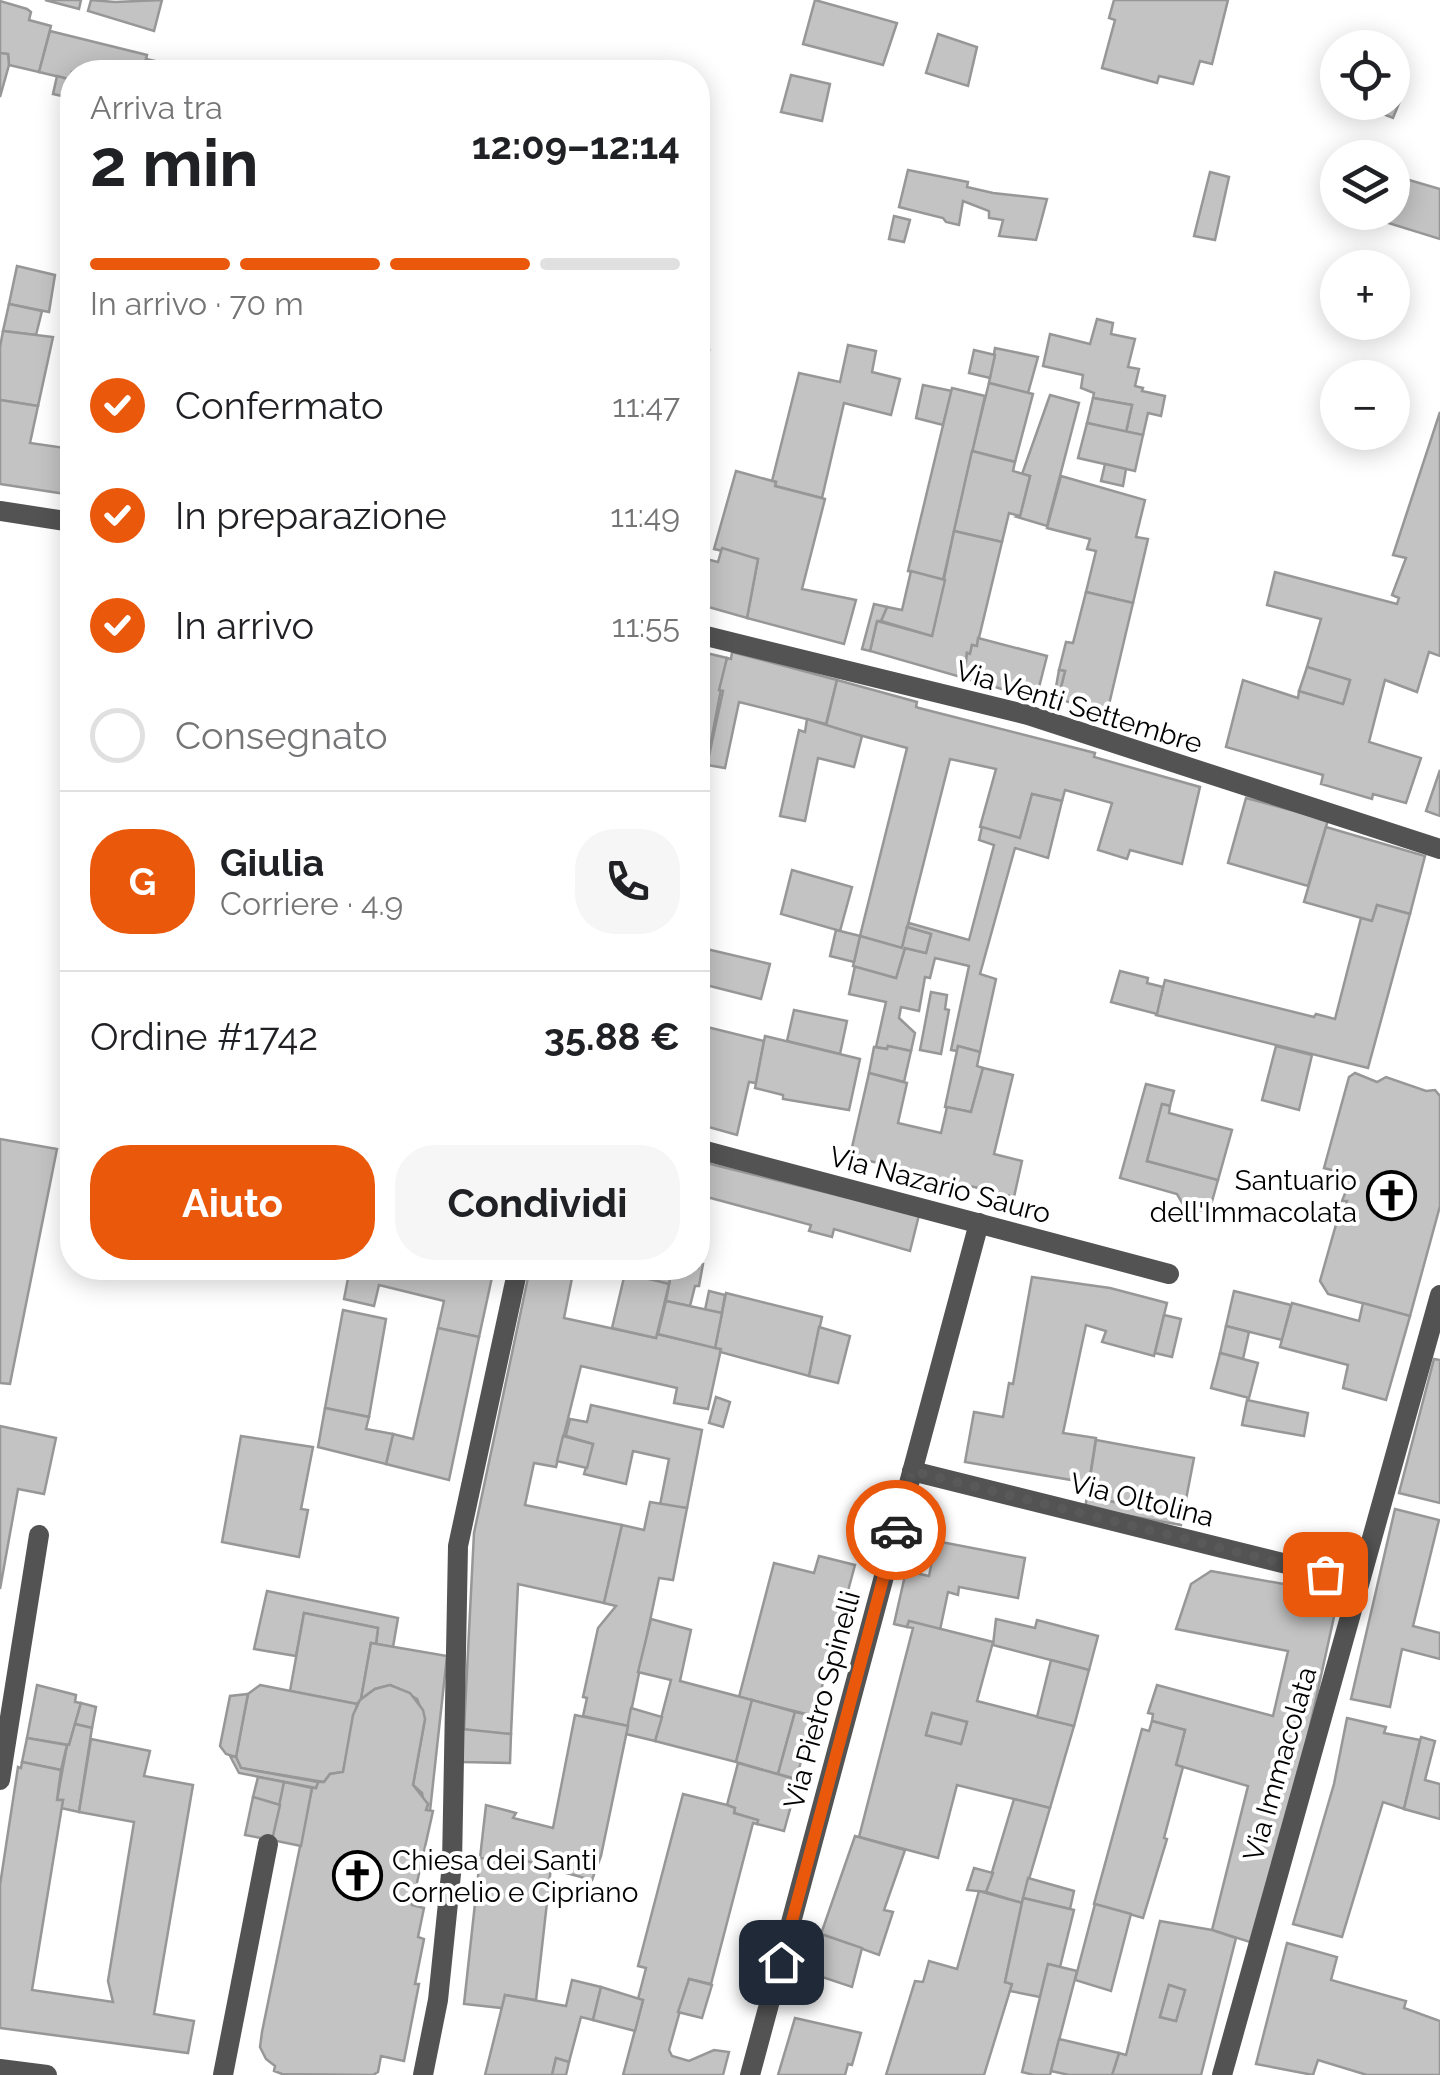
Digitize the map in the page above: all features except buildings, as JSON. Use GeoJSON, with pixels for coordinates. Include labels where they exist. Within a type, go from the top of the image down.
{"type":"FeatureCollection","features":[{"type":"Feature","properties":{"kind":"street"},"geometry":{"type":"LineString","coordinates":[[0,511],[60,520]]}},
{"type":"Feature","properties":{"kind":"street","name":"Via Venti Settembre"},"geometry":{"type":"LineString","coordinates":[[710,637],[1028,715],[1440,849]]}},
{"type":"Feature","properties":{"kind":"street","name":"Via Nazario Sauro"},"geometry":{"type":"LineString","coordinates":[[710,1153],[1169,1274]]}},
{"type":"Feature","properties":{"kind":"street","name":"Via Pietro Spinelli"},"geometry":{"type":"LineString","coordinates":[[750,2075],[979,1223]]}},
{"type":"Feature","properties":{"kind":"street"},"geometry":{"type":"LineString","coordinates":[[423,2075],[438,2000],[452,1864],[458,1546],[515,1280]]}},
{"type":"Feature","properties":{"kind":"street","name":"Via Immacolata"},"geometry":{"type":"LineString","coordinates":[[1222,2075],[1440,1295]]}},
{"type":"Feature","properties":{"kind":"street","name":"Via Oltolina"},"geometry":{"type":"LineString","coordinates":[[912,1471],[1359,1582]]}},
{"type":"Feature","properties":{"kind":"street"},"geometry":{"type":"LineString","coordinates":[[0,1780],[39,1534]]}},
{"type":"Feature","properties":{"kind":"street"},"geometry":{"type":"LineString","coordinates":[[223,2075],[268,1844]]}},
{"type":"Feature","properties":{"kind":"street"},"geometry":{"type":"LineString","coordinates":[[0,2069],[47,2075]]}},
{"type":"Feature","properties":{"kind":"way so far"},"geometry":{"type":"LineString","coordinates":[[896,1530],[912,1471],[1325,1574]]}},
{"type":"Feature","properties":{"kind":"place","name":"Santuario dell'Immacolata"},"geometry":{"type":"Point","coordinates":[1392,1196]}},
{"type":"Feature","properties":{"kind":"place","name":"Chiesa dei Santi Cornelio e Cipriano"},"geometry":{"type":"Point","coordinates":[357,1876]}},
{"type":"Feature","properties":{"kind":"route"},"geometry":{"type":"LineString","coordinates":[[781,1962],[896,1530]]}}]}
